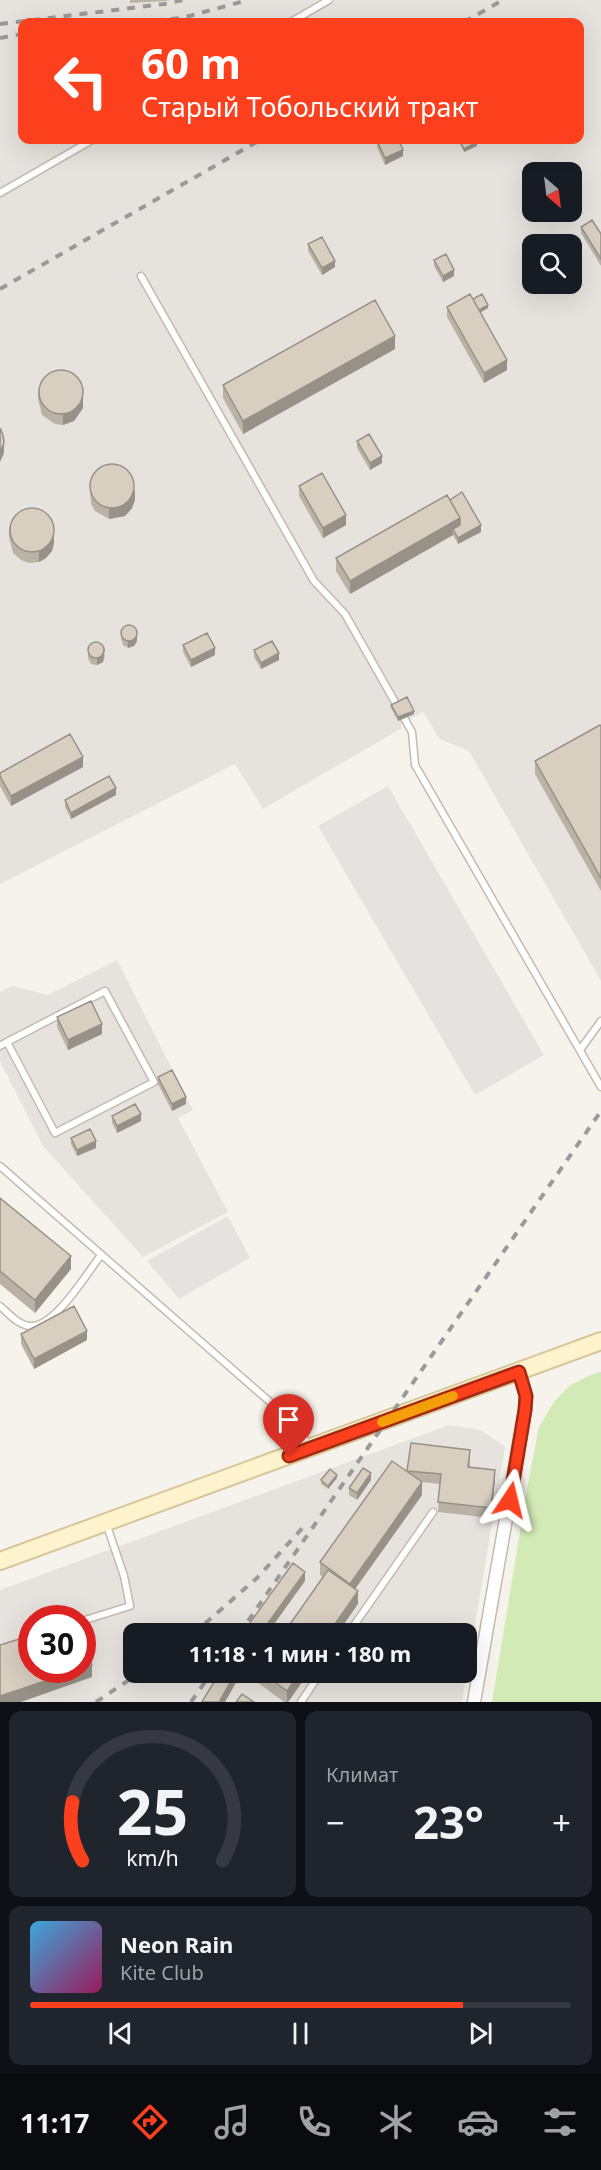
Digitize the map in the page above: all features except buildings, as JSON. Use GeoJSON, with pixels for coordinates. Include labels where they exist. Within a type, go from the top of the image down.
{"type":"FeatureCollection","features":[{"type":"Feature","properties":{"kind":"street"},"geometry":{"type":"LineString","coordinates":[[0,1561],[601,1341]]}},
{"type":"Feature","properties":{"kind":"street"},"geometry":{"type":"LineString","coordinates":[[474,1702],[525,1410],[526,1396],[519,1372]]}},
{"type":"Feature","properties":{"kind":"lane"},"geometry":{"type":"LineString","coordinates":[[298,18],[329,0]]}},
{"type":"Feature","properties":{"kind":"lane"},"geometry":{"type":"LineString","coordinates":[[0,193],[85,144]]}},
{"type":"Feature","properties":{"kind":"lane"},"geometry":{"type":"LineString","coordinates":[[141,276],[314,581],[345,614],[412,732],[415,765],[601,1087]]}},
{"type":"Feature","properties":{"kind":"lane"},"geometry":{"type":"LineString","coordinates":[[0,1046],[7,1042],[105,991],[154,1082],[55,1133],[7,1042]]}},
{"type":"Feature","properties":{"kind":"lane"},"geometry":{"type":"LineString","coordinates":[[580,1050],[601,1021]]}},
{"type":"Feature","properties":{"kind":"lane"},"geometry":{"type":"LineString","coordinates":[[0,1166],[293,1422],[302,1431],[310,1449]]}},
{"type":"Feature","properties":{"kind":"lane"},"geometry":{"type":"LineString","coordinates":[[0,1306],[19,1323],[30,1326],[42,1324],[56,1313],[101,1255]]}},
{"type":"Feature","properties":{"kind":"lane"},"geometry":{"type":"LineString","coordinates":[[356,1623],[433,1512]]}},
{"type":"Feature","properties":{"kind":"lane"},"geometry":{"type":"LineString","coordinates":[[96,1617],[130,1606],[124,1576],[106,1522]]}},
{"type":"Feature","properties":{"kind":"lane"},"geometry":{"type":"LineString","coordinates":[[301,1702],[314,1683]]}},
{"type":"Feature","properties":{"kind":"shaded area"},"geometry":{"type":"Polygon","coordinates":[[[0,0],[601,0],[601,981],[469,751],[440,739],[423,712],[400,725],[402,728],[263,809],[235,764],[0,884],[0,0]]]}},
{"type":"Feature","properties":{"kind":"shaded area"},"geometry":{"type":"Polygon","coordinates":[[[388,786],[544,1055],[475,1095],[318,826],[388,786]]]}},
{"type":"Feature","properties":{"kind":"shaded area"},"geometry":{"type":"Polygon","coordinates":[[[117,960],[193,1110],[178,1118],[228,1212],[143,1257],[43,1146],[0,1061],[0,992],[12,986],[48,995],[117,960]]]}},
{"type":"Feature","properties":{"kind":"shaded area"},"geometry":{"type":"Polygon","coordinates":[[[228,1216],[250,1258],[179,1299],[147,1261],[228,1216]]]}},
{"type":"Feature","properties":{"kind":"shaded area"},"geometry":{"type":"Polygon","coordinates":[[[449,1425],[481,1430],[505,1447],[475,1623],[123,1623],[123,1683],[465,1683],[462,1702],[0,1702],[0,1590],[449,1425]]]}},
{"type":"Feature","properties":{"kind":"green space"},"geometry":{"type":"Polygon","coordinates":[[[601,1372],[601,1702],[492,1702],[539,1427],[554,1402],[569,1386],[601,1372]]]}},
{"type":"Feature","properties":{"kind":"railway"},"geometry":{"type":"LineString","coordinates":[[49,18],[183,0]]}},
{"type":"Feature","properties":{"kind":"railway"},"geometry":{"type":"LineString","coordinates":[[182,18],[248,0]]}},
{"type":"Feature","properties":{"kind":"railway"},"geometry":{"type":"LineString","coordinates":[[471,18],[503,0]]}},
{"type":"Feature","properties":{"kind":"railway"},"geometry":{"type":"LineString","coordinates":[[0,24],[18,22]]}},
{"type":"Feature","properties":{"kind":"railway"},"geometry":{"type":"LineString","coordinates":[[0,38],[18,35]]}},
{"type":"Feature","properties":{"kind":"railway"},"geometry":{"type":"LineString","coordinates":[[0,289],[253,144]]}},
{"type":"Feature","properties":{"kind":"railway"},"geometry":{"type":"LineString","coordinates":[[247,1623],[601,1111]]}},
{"type":"Feature","properties":{"kind":"railway"},"geometry":{"type":"LineString","coordinates":[[206,1623],[257,1578],[307,1523]]}},
{"type":"Feature","properties":{"kind":"railway"},"geometry":{"type":"LineString","coordinates":[[96,1702],[124,1683]]}},
{"type":"Feature","properties":{"kind":"railway"},"geometry":{"type":"LineString","coordinates":[[191,1702],[204,1683]]}},
{"type":"Feature","properties":{"kind":"slow traffic"},"geometry":{"type":"LineString","coordinates":[[382,1422],[453,1396]]}},
{"type":"Feature","properties":{"kind":"route"},"geometry":{"type":"LineString","coordinates":[[289,1456],[519,1372],[526,1396],[510,1500]]}}]}
